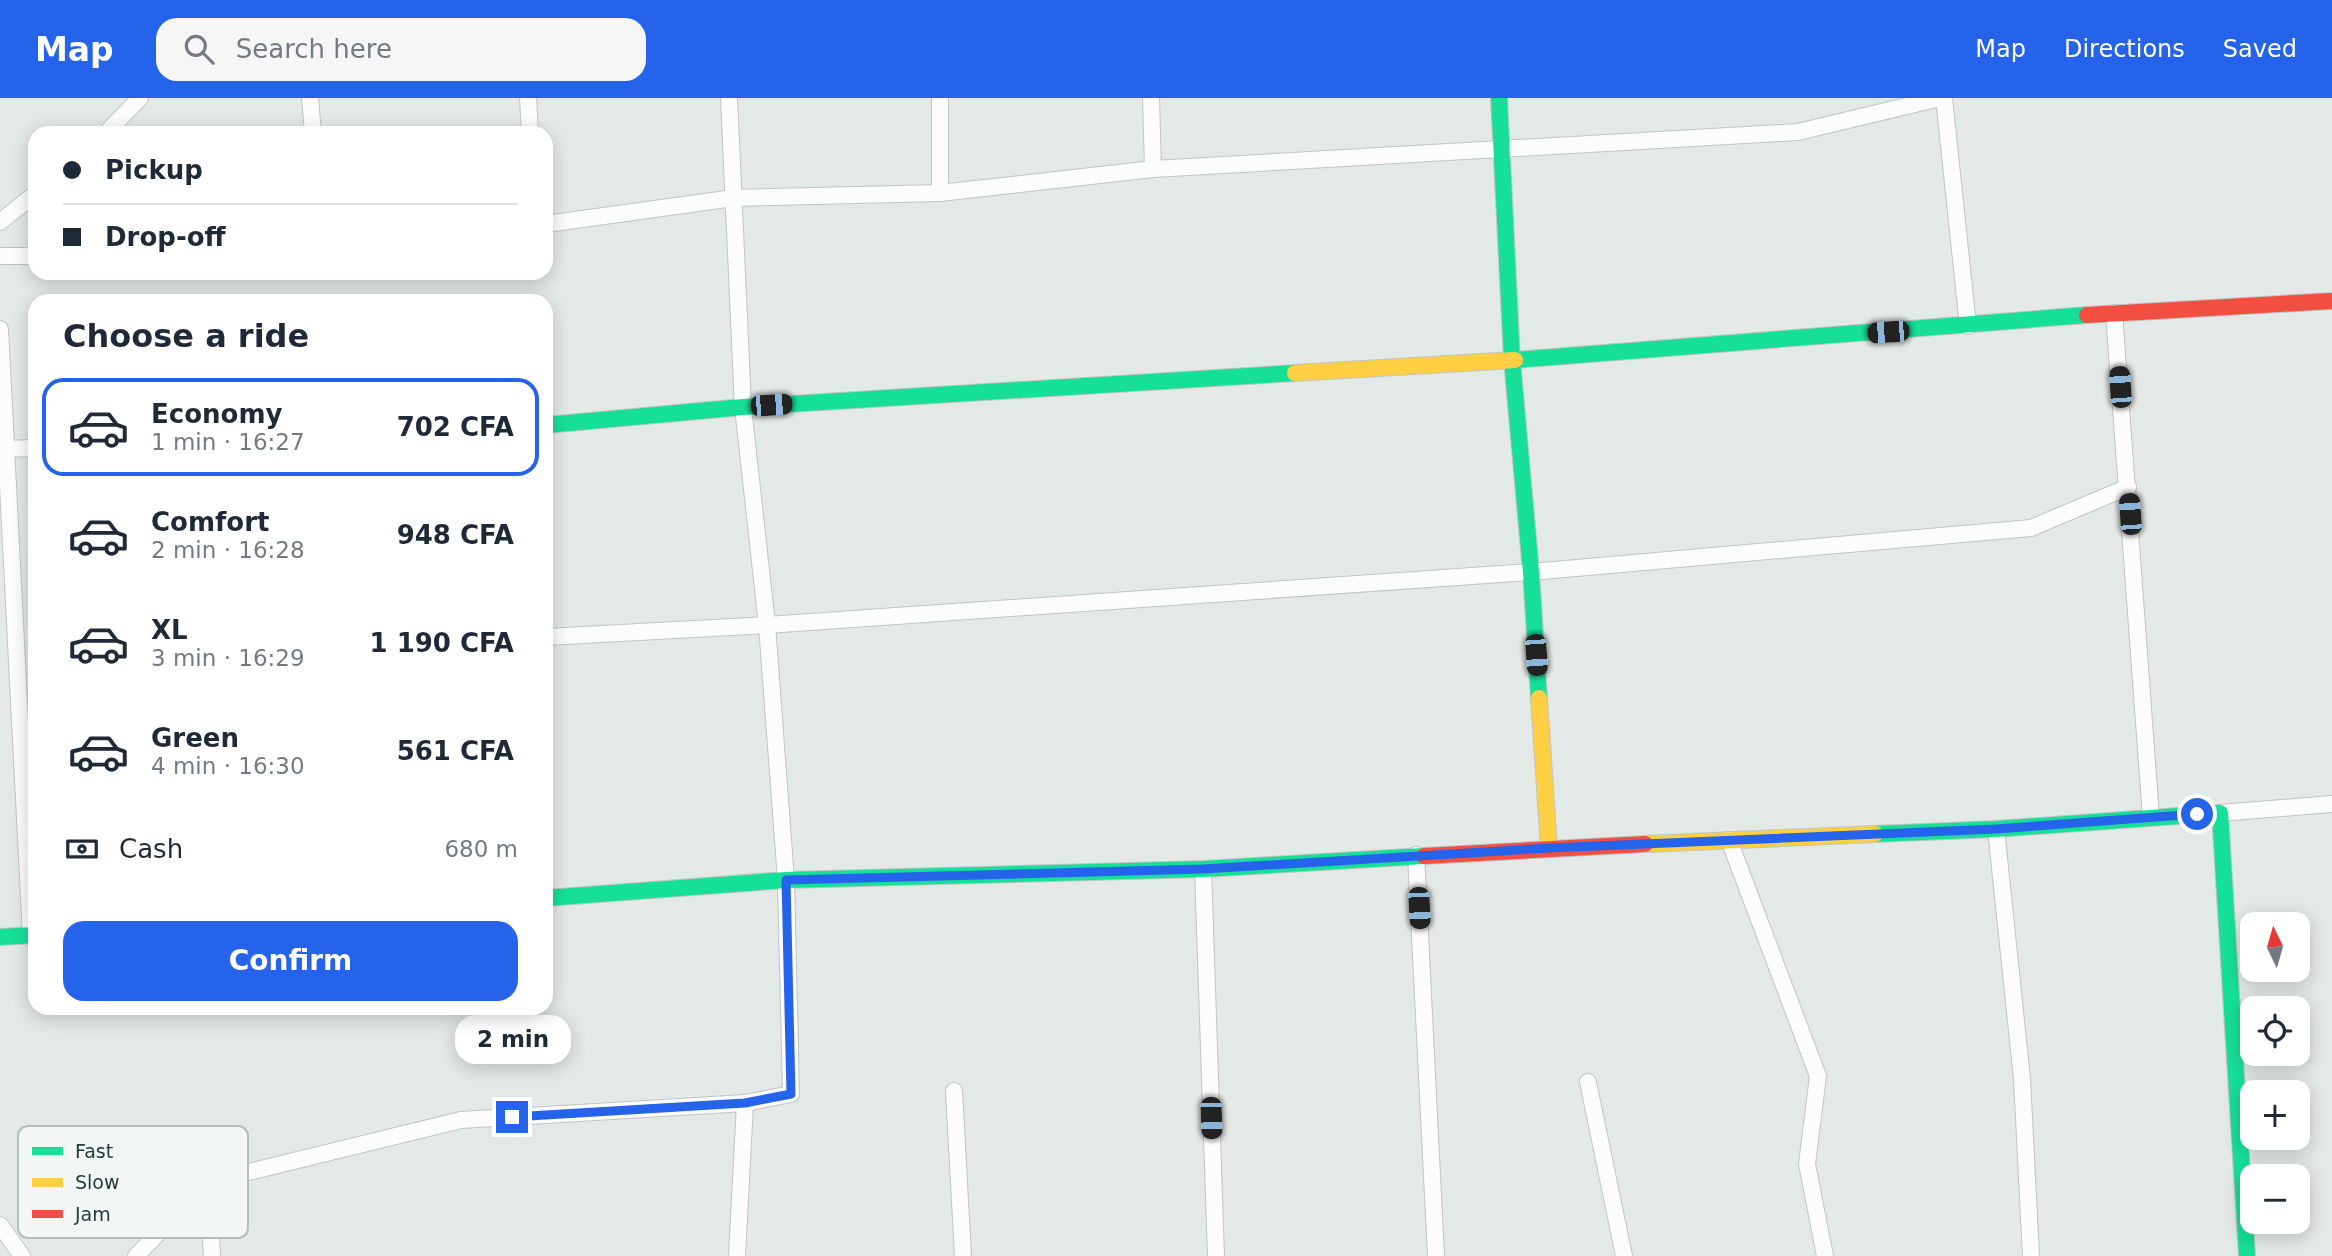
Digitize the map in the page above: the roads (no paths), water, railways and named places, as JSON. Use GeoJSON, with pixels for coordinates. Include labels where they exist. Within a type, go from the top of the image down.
{"type":"FeatureCollection","features":[{"type":"Feature","properties":{"kind":"street"},"geometry":{"type":"LineString","coordinates":[[113,126],[140,98]]}},
{"type":"Feature","properties":{"kind":"street"},"geometry":{"type":"LineString","coordinates":[[310,98],[312,126]]}},
{"type":"Feature","properties":{"kind":"street"},"geometry":{"type":"LineString","coordinates":[[528,98],[530,126]]}},
{"type":"Feature","properties":{"kind":"street"},"geometry":{"type":"LineString","coordinates":[[248,1172],[461,1120],[745,1103],[791,1094],[786,880],[767,625],[743,407],[729,98]]}},
{"type":"Feature","properties":{"kind":"street"},"geometry":{"type":"LineString","coordinates":[[940,98],[940,193]]}},
{"type":"Feature","properties":{"kind":"street"},"geometry":{"type":"LineString","coordinates":[[1151,98],[1153,170]]}},
{"type":"Feature","properties":{"kind":"street"},"geometry":{"type":"LineString","coordinates":[[1499,98],[1513,360],[1531,572],[1549,848]]}},
{"type":"Feature","properties":{"kind":"street"},"geometry":{"type":"LineString","coordinates":[[553,223],[734,198],[940,193],[1153,170],[1798,132],[1942,98],[1968,326]]}},
{"type":"Feature","properties":{"kind":"street"},"geometry":{"type":"LineString","coordinates":[[0,222],[28,200]]}},
{"type":"Feature","properties":{"kind":"street"},"geometry":{"type":"LineString","coordinates":[[0,256],[28,256]]}},
{"type":"Feature","properties":{"kind":"street"},"geometry":{"type":"LineString","coordinates":[[553,424],[743,407],[1513,360],[2114,313],[2332,301]]}},
{"type":"Feature","properties":{"kind":"street"},"geometry":{"type":"LineString","coordinates":[[2114,313],[2151,817]]}},
{"type":"Feature","properties":{"kind":"street"},"geometry":{"type":"LineString","coordinates":[[0,329],[3,449],[28,851]]}},
{"type":"Feature","properties":{"kind":"street"},"geometry":{"type":"LineString","coordinates":[[3,449],[28,448]]}},
{"type":"Feature","properties":{"kind":"street"},"geometry":{"type":"LineString","coordinates":[[553,637],[767,625],[1531,572],[2031,528],[2128,487]]}},
{"type":"Feature","properties":{"kind":"street"},"geometry":{"type":"LineString","coordinates":[[17,666],[28,665]]}},
{"type":"Feature","properties":{"kind":"street"},"geometry":{"type":"LineString","coordinates":[[553,897],[786,880],[1203,869],[1549,848],[1996,829],[2332,804]]}},
{"type":"Feature","properties":{"kind":"street"},"geometry":{"type":"LineString","coordinates":[[2220,813],[2247,1256]]}},
{"type":"Feature","properties":{"kind":"street"},"geometry":{"type":"LineString","coordinates":[[1996,829],[2022,1079],[2031,1256]]}},
{"type":"Feature","properties":{"kind":"street"},"geometry":{"type":"LineString","coordinates":[[1729,840],[1818,1076],[1807,1164],[1825,1256]]}},
{"type":"Feature","properties":{"kind":"street"},"geometry":{"type":"LineString","coordinates":[[1416,855],[1436,1256]]}},
{"type":"Feature","properties":{"kind":"street"},"geometry":{"type":"LineString","coordinates":[[1203,869],[1216,1256]]}},
{"type":"Feature","properties":{"kind":"street"},"geometry":{"type":"LineString","coordinates":[[0,937],[28,935]]}},
{"type":"Feature","properties":{"kind":"street"},"geometry":{"type":"LineString","coordinates":[[1588,1083],[1624,1256]]}},
{"type":"Feature","properties":{"kind":"street"},"geometry":{"type":"LineString","coordinates":[[954,1091],[963,1256]]}},
{"type":"Feature","properties":{"kind":"street"},"geometry":{"type":"LineString","coordinates":[[737,1256],[745,1103]]}},
{"type":"Feature","properties":{"kind":"street"},"geometry":{"type":"LineString","coordinates":[[0,1226],[22,1256]]}},
{"type":"Feature","properties":{"kind":"street"},"geometry":{"type":"LineString","coordinates":[[136,1256],[154,1238]]}},
{"type":"Feature","properties":{"kind":"street"},"geometry":{"type":"LineString","coordinates":[[211,1238],[212,1256]]}}]}
